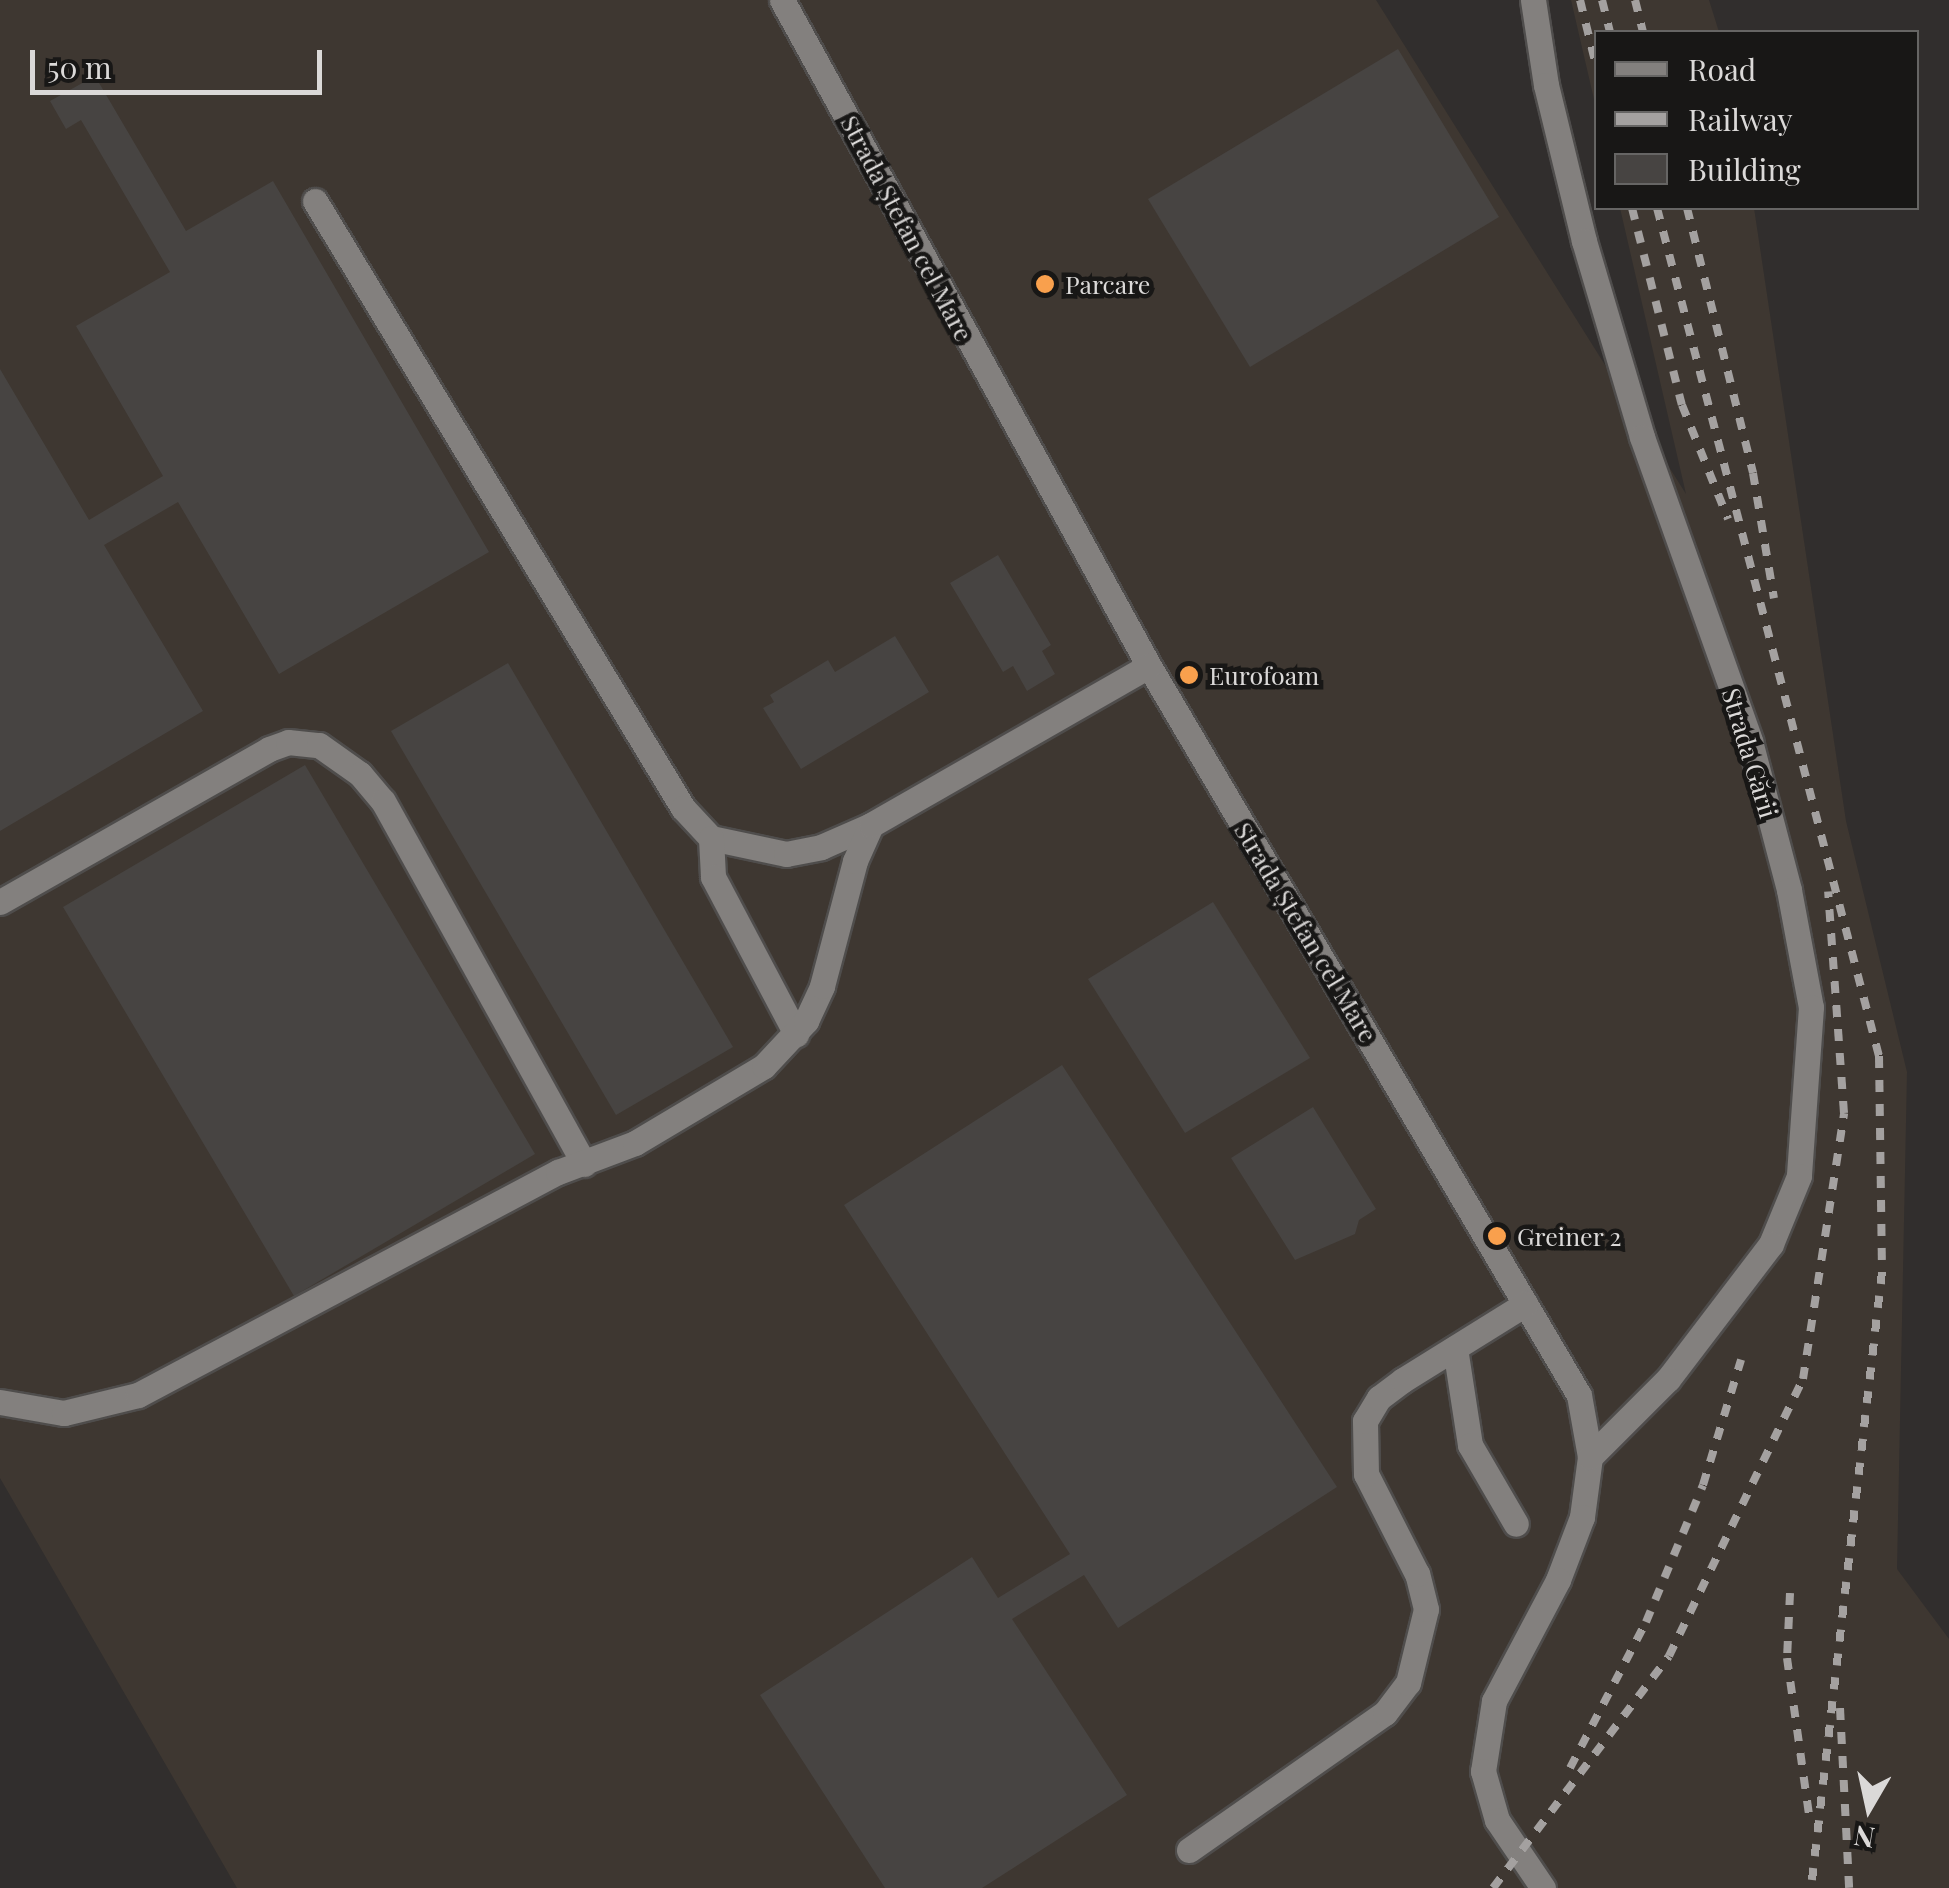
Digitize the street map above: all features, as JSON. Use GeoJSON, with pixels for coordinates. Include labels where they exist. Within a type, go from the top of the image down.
{"type":"FeatureCollection","features":[{"type":"Feature","properties":{"kind":"street","name":"Strada Ștefan cel Mare"},"geometry":{"type":"LineString","coordinates":[[782,0],[1149,666],[1579,1395],[1590,1458],[1582,1518],[1558,1580],[1494,1700],[1486,1733],[1488,1802],[1515,1854],[1543,1888]]}},
{"type":"Feature","properties":{"kind":"street","name":"Strada Gării"},"geometry":{"type":"LineString","coordinates":[[1533,0],[1546,85],[1584,241],[1642,437],[1750,742],[1789,890],[1811,1008],[1799,1176],[1770,1244],[1668,1380],[1590,1458]]}},
{"type":"Feature","properties":{"kind":"street"},"geometry":{"type":"LineString","coordinates":[[315,200],[683,808],[712,838],[786,854],[871,825],[1149,666]]}},
{"type":"Feature","properties":{"kind":"street"},"geometry":{"type":"LineString","coordinates":[[0,902],[269,749],[303,741],[318,746],[360,774],[382,801],[584,1164]]}},
{"type":"Feature","properties":{"kind":"street"},"geometry":{"type":"LineString","coordinates":[[0,1402],[64,1413],[138,1396],[558,1172],[634,1143],[764,1066],[796,1034],[822,986],[871,825]]}},
{"type":"Feature","properties":{"kind":"street"},"geometry":{"type":"LineString","coordinates":[[712,838],[714,877],[796,1034]]}},
{"type":"Feature","properties":{"kind":"street"},"geometry":{"type":"LineString","coordinates":[[1188,1850],[1385,1713],[1408,1683],[1426,1610],[1417,1574],[1366,1474],[1366,1420],[1379,1398],[1526,1304]]}},
{"type":"Feature","properties":{"kind":"street"},"geometry":{"type":"LineString","coordinates":[[1455,1348],[1470,1445],[1516,1524]]}},
{"type":"Feature","properties":{"kind":"shaded area"},"geometry":{"type":"Polygon","coordinates":[[[0,0],[1376,0],[1686,494],[1620,210],[1754,210],[1846,821],[1907,1072],[1897,1569],[1949,1639],[1949,1888],[237,1888],[0,1478],[0,0]]]}},
{"type":"Feature","properties":{"kind":"shaded area"},"geometry":{"type":"Polygon","coordinates":[[[1571,0],[1709,0],[1718,30],[1594,30],[1594,99],[1571,0]]]}},
{"type":"Feature","properties":{"kind":"building"},"geometry":{"type":"Polygon","coordinates":[[[1398,49],[1499,217],[1250,367],[1148,199],[1398,49]]]}},
{"type":"Feature","properties":{"kind":"building"},"geometry":{"type":"Polygon","coordinates":[[[95,76],[186,231],[273,181],[489,552],[279,674],[178,502],[104,545],[203,711],[0,831],[0,369],[89,520],[163,476],[76,326],[170,272],[81,120],[66,129],[50,101],[95,76]]]}},
{"type":"Feature","properties":{"kind":"building"},"geometry":{"type":"Polygon","coordinates":[[[998,555],[1051,645],[1042,651],[1055,674],[1027,691],[1013,666],[1003,672],[950,583],[998,555]]]}},
{"type":"Feature","properties":{"kind":"building"},"geometry":{"type":"Polygon","coordinates":[[[895,636],[929,692],[801,769],[763,708],[774,702],[770,695],[828,660],[835,672],[895,636]]]}},
{"type":"Feature","properties":{"kind":"building"},"geometry":{"type":"Polygon","coordinates":[[[508,663],[733,1047],[616,1115],[391,731],[508,663]]]}},
{"type":"Feature","properties":{"kind":"building"},"geometry":{"type":"Polygon","coordinates":[[[305,765],[535,1154],[294,1296],[63,907],[305,765]]]}},
{"type":"Feature","properties":{"kind":"building"},"geometry":{"type":"Polygon","coordinates":[[[1213,902],[1310,1058],[1185,1133],[1088,979],[1213,902]]]}},
{"type":"Feature","properties":{"kind":"building"},"geometry":{"type":"Polygon","coordinates":[[[1062,1065],[1337,1487],[1118,1628],[1084,1575],[1012,1619],[1127,1795],[982,1888],[885,1888],[760,1695],[972,1557],[998,1598],[1070,1554],[844,1205],[1062,1065]]]}},
{"type":"Feature","properties":{"kind":"building"},"geometry":{"type":"Polygon","coordinates":[[[1313,1107],[1376,1209],[1359,1220],[1355,1234],[1295,1260],[1231,1158],[1313,1107]]]}},
{"type":"Feature","properties":{"kind":"railway"},"geometry":{"type":"LineString","coordinates":[[1580,0],[1594,57]]}},
{"type":"Feature","properties":{"kind":"railway"},"geometry":{"type":"LineString","coordinates":[[1602,0],[1610,30]]}},
{"type":"Feature","properties":{"kind":"railway"},"geometry":{"type":"LineString","coordinates":[[1635,0],[1642,30]]}},
{"type":"Feature","properties":{"kind":"railway"},"geometry":{"type":"LineString","coordinates":[[1633,210],[1682,405],[1728,519]]}},
{"type":"Feature","properties":{"kind":"railway"},"geometry":{"type":"LineString","coordinates":[[1658,210],[1879,1056],[1882,1272],[1811,1888]]}},
{"type":"Feature","properties":{"kind":"railway"},"geometry":{"type":"LineString","coordinates":[[1687,210],[1753,473],[1774,598]]}},
{"type":"Feature","properties":{"kind":"railway"},"geometry":{"type":"LineString","coordinates":[[1493,1888],[1669,1656],[1803,1379],[1844,1113],[1828,892]]}},
{"type":"Feature","properties":{"kind":"railway"},"geometry":{"type":"LineString","coordinates":[[1570,1768],[1646,1622],[1703,1485],[1741,1360]]}},
{"type":"Feature","properties":{"kind":"railway"},"geometry":{"type":"LineString","coordinates":[[1790,1593],[1787,1658],[1809,1814]]}},
{"type":"Feature","properties":{"kind":"railway"},"geometry":{"type":"LineString","coordinates":[[1840,1708],[1849,1888]]}},
{"type":"Feature","properties":{"kind":"place","name":"Parcare"},"geometry":{"type":"Point","coordinates":[1045,284]}},
{"type":"Feature","properties":{"kind":"place","name":"Eurofoam"},"geometry":{"type":"Point","coordinates":[1189,675]}},
{"type":"Feature","properties":{"kind":"place","name":"Greiner 2"},"geometry":{"type":"Point","coordinates":[1497,1236]}}]}
